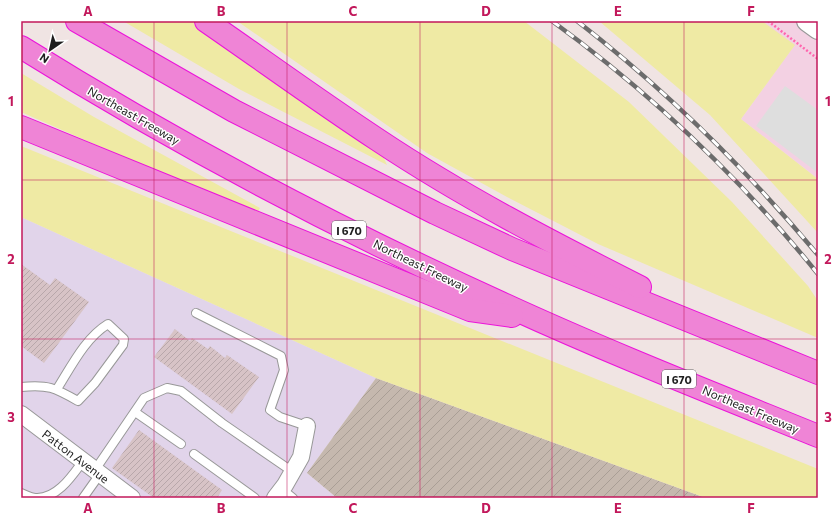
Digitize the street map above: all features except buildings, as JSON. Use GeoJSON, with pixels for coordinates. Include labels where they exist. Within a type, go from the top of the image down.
{"type":"FeatureCollection","features":[{"type":"Feature","properties":{"kind":"highway"},"geometry":{"type":"LineString","coordinates":[[77,21],[234,111],[435,213],[512,249],[811,371]]}},
{"type":"Feature","properties":{"kind":"highway"},"geometry":{"type":"LineString","coordinates":[[206,21],[379,141],[471,198],[587,260],[811,371]]}},
{"type":"Feature","properties":{"kind":"highway","name":"Northeast Freeway"},"geometry":{"type":"LineString","coordinates":[[21,47],[162,132],[290,200],[428,269],[540,321],[818,436]]}},
{"type":"Feature","properties":{"kind":"highway"},"geometry":{"type":"LineString","coordinates":[[21,127],[470,310],[540,321]]}},
{"type":"Feature","properties":{"kind":"street"},"geometry":{"type":"LineString","coordinates":[[807,21],[818,29]]}},
{"type":"Feature","properties":{"kind":"street","name":"Patton Avenue"},"geometry":{"type":"LineString","coordinates":[[21,414],[132,498]]}},
{"type":"Feature","properties":{"kind":"street"},"geometry":{"type":"LineString","coordinates":[[283,495],[301,457],[307,426]]}},
{"type":"Feature","properties":{"kind":"lane"},"geometry":{"type":"LineString","coordinates":[[196,313],[281,356],[284,370],[270,410],[280,417],[307,426]]}},
{"type":"Feature","properties":{"kind":"lane"},"geometry":{"type":"LineString","coordinates":[[21,387],[40,385],[57,389],[78,401],[95,383],[123,345],[124,339],[108,324],[100,329],[80,353],[57,389]]}},
{"type":"Feature","properties":{"kind":"lane"},"geometry":{"type":"LineString","coordinates":[[83,498],[93,468],[144,398],[167,388],[181,391],[222,423],[293,472]]}},
{"type":"Feature","properties":{"kind":"lane"},"geometry":{"type":"LineString","coordinates":[[135,412],[180,444]]}},
{"type":"Feature","properties":{"kind":"lane"},"geometry":{"type":"LineString","coordinates":[[194,454],[255,498]]}},
{"type":"Feature","properties":{"kind":"lane"},"geometry":{"type":"LineString","coordinates":[[21,493],[35,498],[50,496],[70,478],[93,468]]}},
{"type":"Feature","properties":{"kind":"path"},"geometry":{"type":"LineString","coordinates":[[768,21],[818,59]]}},
{"type":"Feature","properties":{"kind":"shaded area"},"geometry":{"type":"Polygon","coordinates":[[[123,21],[191,21],[382,154],[387,165],[239,89],[123,21]]]}},
{"type":"Feature","properties":{"kind":"shaded area"},"geometry":{"type":"Polygon","coordinates":[[[237,21],[524,21],[629,102],[732,202],[808,286],[818,301],[818,338],[598,244],[507,197],[427,153],[237,21]]]}},
{"type":"Feature","properties":{"kind":"shaded area"},"geometry":{"type":"Polygon","coordinates":[[[599,21],[762,21],[795,45],[741,119],[818,179],[818,233],[710,115],[599,21]]]}},
{"type":"Feature","properties":{"kind":"shaded area"},"geometry":{"type":"Polygon","coordinates":[[[762,21],[818,21],[818,179],[741,119],[794,46],[762,21]]]}},
{"type":"Feature","properties":{"kind":"shaded area"},"geometry":{"type":"Polygon","coordinates":[[[21,73],[94,117],[260,208],[256,215],[21,112],[21,73]]]}},
{"type":"Feature","properties":{"kind":"shaded area"},"geometry":{"type":"Polygon","coordinates":[[[785,86],[818,110],[818,173],[756,126],[785,86]]]}},
{"type":"Feature","properties":{"kind":"shaded area"},"geometry":{"type":"Polygon","coordinates":[[[21,146],[818,469],[818,498],[706,498],[376,378],[21,217],[21,146]]]}},
{"type":"Feature","properties":{"kind":"shaded area"},"geometry":{"type":"Polygon","coordinates":[[[21,217],[376,378],[307,473],[337,498],[21,498],[21,217]]]}},
{"type":"Feature","properties":{"kind":"shaded area"},"geometry":{"type":"Polygon","coordinates":[[[376,378],[706,498],[337,498],[307,473],[376,378]]]}},
{"type":"Feature","properties":{"kind":"railway"},"geometry":{"type":"LineString","coordinates":[[552,21],[624,78],[693,139],[758,205],[818,274]]}},
{"type":"Feature","properties":{"kind":"railway"},"geometry":{"type":"LineString","coordinates":[[577,21],[642,75],[734,161],[818,255]]}}]}
